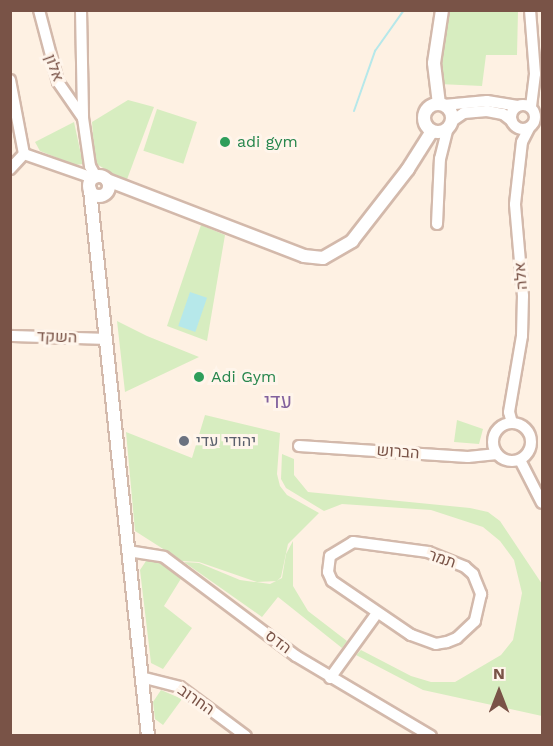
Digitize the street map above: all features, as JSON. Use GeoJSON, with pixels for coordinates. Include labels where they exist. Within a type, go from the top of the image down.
{"type":"FeatureCollection","features":[{"type":"Feature","properties":{"kind":"street","name":"אלון"},"geometry":{"type":"LineString","coordinates":[[39,10],[58,82],[83,118]]}},
{"type":"Feature","properties":{"kind":"street"},"geometry":{"type":"LineString","coordinates":[[81,10],[83,118],[90,166],[98,186],[95,216],[103,339],[148,735]]}},
{"type":"Feature","properties":{"kind":"street"},"geometry":{"type":"LineString","coordinates":[[438,224],[440,159],[450,124],[450,112],[441,105],[434,63],[442,10]]}},
{"type":"Feature","properties":{"kind":"street"},"geometry":{"type":"LineString","coordinates":[[24,154],[78,175],[98,186],[126,189],[304,256],[323,258],[352,241],[408,169],[432,131],[450,124],[464,113],[486,111],[503,114],[517,127],[529,128],[536,118],[531,107],[537,88],[531,10]]}},
{"type":"Feature","properties":{"kind":"street"},"geometry":{"type":"LineString","coordinates":[[10,80],[24,154]]}},
{"type":"Feature","properties":{"kind":"street"},"geometry":{"type":"LineString","coordinates":[[432,131],[424,117],[431,106],[487,101],[531,107]]}},
{"type":"Feature","properties":{"kind":"street"},"geometry":{"type":"LineString","coordinates":[[512,121],[512,111],[518,106]]}},
{"type":"Feature","properties":{"kind":"street","name":"אלה"},"geometry":{"type":"LineString","coordinates":[[512,423],[508,412],[522,336],[524,296],[515,204],[522,142],[529,128]]}},
{"type":"Feature","properties":{"kind":"street"},"geometry":{"type":"LineString","coordinates":[[10,169],[24,154]]}},
{"type":"Feature","properties":{"kind":"street","name":"השקד"},"geometry":{"type":"LineString","coordinates":[[10,336],[103,339]]}},
{"type":"Feature","properties":{"kind":"street"},"geometry":{"type":"LineString","coordinates":[[512,423],[525,428],[531,441],[527,454],[520,460],[507,460],[497,454],[494,435],[512,423]]}},
{"type":"Feature","properties":{"kind":"street"},"geometry":{"type":"LineString","coordinates":[[531,441],[543,436]]}},
{"type":"Feature","properties":{"kind":"street","name":"הברוש"},"geometry":{"type":"LineString","coordinates":[[299,446],[468,457],[497,454]]}},
{"type":"Feature","properties":{"kind":"street"},"geometry":{"type":"LineString","coordinates":[[520,460],[543,503]]}},
{"type":"Feature","properties":{"kind":"street","name":"תמר"},"geometry":{"type":"LineString","coordinates":[[364,542],[441,556],[465,567],[478,583],[481,607],[475,621],[458,638],[447,642],[423,641],[377,613],[332,581],[328,572],[330,556],[343,545],[364,542]]}},
{"type":"Feature","properties":{"kind":"street","name":"הדס"},"geometry":{"type":"LineString","coordinates":[[128,551],[164,557],[330,678],[431,735]]}},
{"type":"Feature","properties":{"kind":"street"},"geometry":{"type":"LineString","coordinates":[[330,678],[377,613]]}},
{"type":"Feature","properties":{"kind":"street","name":"החרוב"},"geometry":{"type":"LineString","coordinates":[[141,676],[180,687],[246,735]]}},
{"type":"Feature","properties":{"kind":"green space"},"geometry":{"type":"Polygon","coordinates":[[[446,11],[518,11],[517,55],[486,55],[482,86],[439,84],[446,11]]]}},
{"type":"Feature","properties":{"kind":"green space"},"geometry":{"type":"Polygon","coordinates":[[[128,100],[154,107],[126,182],[95,163],[92,122],[128,100]]]}},
{"type":"Feature","properties":{"kind":"green space"},"geometry":{"type":"Polygon","coordinates":[[[157,109],[197,122],[183,164],[143,151],[157,109]]]}},
{"type":"Feature","properties":{"kind":"green space"},"geometry":{"type":"Polygon","coordinates":[[[74,122],[83,164],[75,165],[40,151],[35,142],[74,122]]]}},
{"type":"Feature","properties":{"kind":"green space"},"geometry":{"type":"Polygon","coordinates":[[[201,225],[225,235],[207,341],[167,326],[201,225]]]}},
{"type":"Feature","properties":{"kind":"green space"},"geometry":{"type":"Polygon","coordinates":[[[117,321],[147,336],[199,357],[125,392],[117,321]]]}},
{"type":"Feature","properties":{"kind":"green space"},"geometry":{"type":"Polygon","coordinates":[[[205,415],[280,433],[277,474],[280,486],[287,495],[319,513],[288,544],[281,577],[277,581],[257,582],[199,562],[182,561],[135,531],[126,432],[192,458],[205,415]]]}},
{"type":"Feature","properties":{"kind":"green space"},"geometry":{"type":"Polygon","coordinates":[[[457,420],[483,429],[479,444],[454,442],[457,420]]]}},
{"type":"Feature","properties":{"kind":"green space"},"geometry":{"type":"Polygon","coordinates":[[[282,454],[294,459],[294,475],[308,492],[470,508],[488,512],[500,521],[542,584],[542,716],[423,690],[356,655],[361,650],[411,676],[431,682],[455,682],[501,655],[513,640],[522,593],[514,560],[500,541],[483,527],[431,510],[342,504],[324,511],[286,488],[281,479],[282,454]]]}},
{"type":"Feature","properties":{"kind":"green space"},"geometry":{"type":"Polygon","coordinates":[[[293,541],[293,586],[308,611],[347,641],[342,648],[278,597],[262,617],[184,562],[199,563],[240,580],[270,584],[282,578],[286,554],[293,541]]]}},
{"type":"Feature","properties":{"kind":"green space"},"geometry":{"type":"Polygon","coordinates":[[[146,561],[157,561],[182,577],[164,606],[192,628],[163,669],[151,663],[140,570],[146,561]]]}},
{"type":"Feature","properties":{"kind":"green space"},"geometry":{"type":"Polygon","coordinates":[[[161,690],[182,699],[163,725],[155,719],[153,702],[161,690]]]}},
{"type":"Feature","properties":{"kind":"water"},"geometry":{"type":"Polygon","coordinates":[[[190,292],[207,298],[195,332],[178,326],[190,292]]]}},
{"type":"Feature","properties":{"kind":"waterway"},"geometry":{"type":"LineString","coordinates":[[354,111],[375,51],[404,10]]}},
{"type":"Feature","properties":{"kind":"place","name":"adi gym"},"geometry":{"type":"Point","coordinates":[225,142]}},
{"type":"Feature","properties":{"kind":"place","name":"Adi Gym"},"geometry":{"type":"Point","coordinates":[199,377]}},
{"type":"Feature","properties":{"kind":"place","name":"יהודי עדי"},"geometry":{"type":"Point","coordinates":[184,441]}},
{"type":"Feature","properties":{"kind":"district","name":"עדי"},"geometry":{"type":"Point","coordinates":[278,401]}}]}
